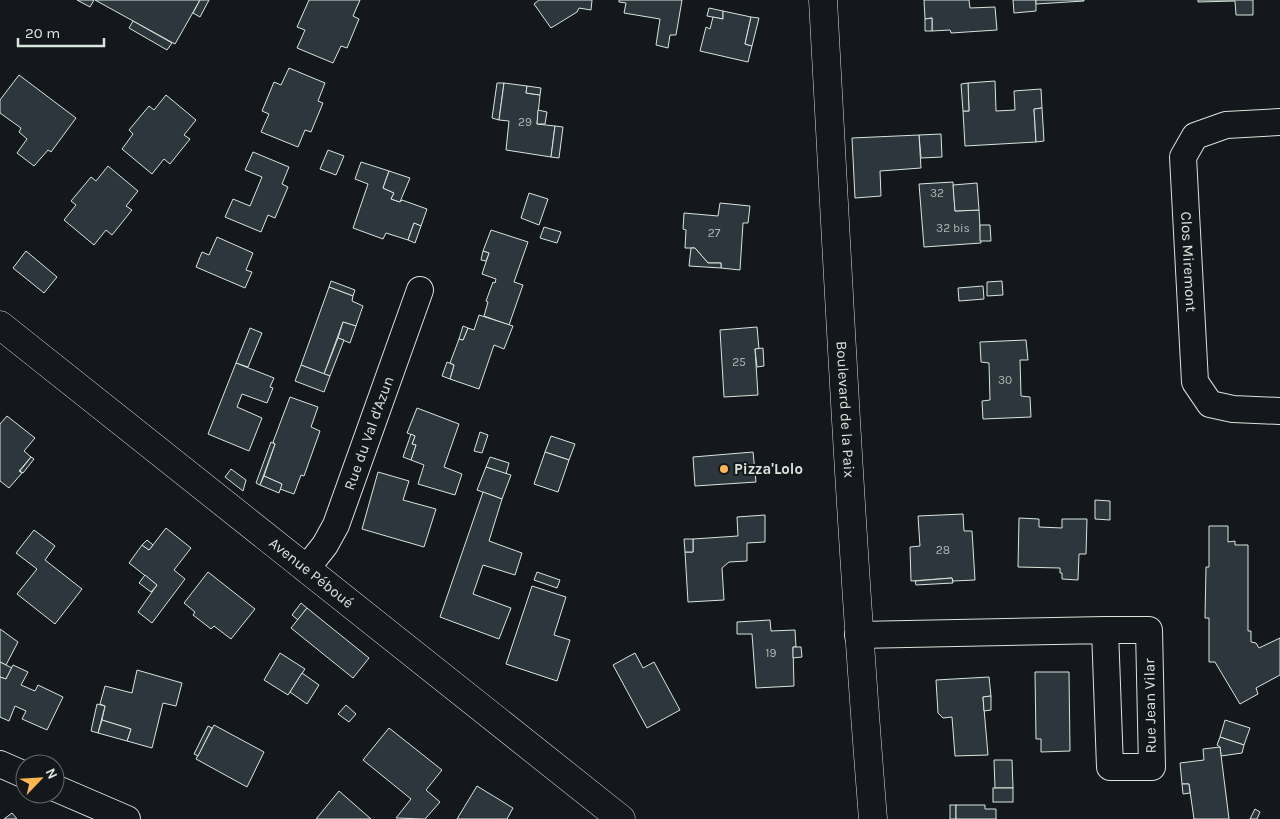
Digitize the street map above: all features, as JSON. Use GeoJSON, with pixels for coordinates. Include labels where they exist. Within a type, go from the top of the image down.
{"type":"FeatureCollection","features":[{"type":"Feature","properties":{"kind":"main road","name":"Boulevard de la Paix"},"geometry":{"type":"LineString","coordinates":[[823,0],[858,635],[873,819]]}},
{"type":"Feature","properties":{"kind":"main road","name":"Avenue Péboué"},"geometry":{"type":"LineString","coordinates":[[0,326],[621,819]]}},
{"type":"Feature","properties":{"kind":"street","name":"Clos Miremont"},"geometry":{"type":"LineString","coordinates":[[1280,122],[1226,125],[1195,136],[1183,157],[1195,382],[1210,404],[1233,409],[1280,411]]}},
{"type":"Feature","properties":{"kind":"street","name":"Rue du Val d'Azun"},"geometry":{"type":"LineString","coordinates":[[306,569],[325,545],[336,525],[420,290]]}},
{"type":"Feature","properties":{"kind":"street","name":"Rue Jean Vilar"},"geometry":{"type":"LineString","coordinates":[[858,635],[1105,630],[1149,630],[1152,767],[1110,767],[1105,630]]}},
{"type":"Feature","properties":{"kind":"street"},"geometry":{"type":"LineString","coordinates":[[0,764],[15,771]]}},
{"type":"Feature","properties":{"kind":"street"},"geometry":{"type":"LineString","coordinates":[[65,792],[126,819]]}},
{"type":"Feature","properties":{"kind":"building"},"geometry":{"type":"Polygon","coordinates":[[[77,0],[94,0],[90,7],[77,0]]]}},
{"type":"Feature","properties":{"kind":"building"},"geometry":{"type":"Polygon","coordinates":[[[95,0],[200,0],[175,44],[95,0]]]}},
{"type":"Feature","properties":{"kind":"building"},"geometry":{"type":"Polygon","coordinates":[[[200,0],[209,0],[200,17],[193,13],[200,0]]]}},
{"type":"Feature","properties":{"kind":"building"},"geometry":{"type":"Polygon","coordinates":[[[309,0],[360,0],[353,16],[359,19],[347,48],[341,46],[333,63],[297,48],[305,30],[297,27],[309,0]]]}},
{"type":"Feature","properties":{"kind":"building"},"geometry":{"type":"Polygon","coordinates":[[[539,0],[592,0],[591,10],[579,8],[577,12],[551,28],[534,4],[539,0]]]}},
{"type":"Feature","properties":{"kind":"building"},"geometry":{"type":"Polygon","coordinates":[[[619,0],[682,0],[676,35],[670,35],[668,48],[656,45],[660,19],[624,13],[626,3],[619,2],[619,0]]]}},
{"type":"Feature","properties":{"kind":"building"},"geometry":{"type":"Polygon","coordinates":[[[924,0],[969,0],[970,8],[995,7],[997,30],[951,33],[950,30],[932,31],[932,18],[925,19],[924,0]]]}},
{"type":"Feature","properties":{"kind":"building"},"geometry":{"type":"Polygon","coordinates":[[[1013,0],[1036,0],[1036,11],[1014,13],[1013,0]]]}},
{"type":"Feature","properties":{"kind":"building"},"geometry":{"type":"Polygon","coordinates":[[[1036,0],[1084,0],[1084,1],[1036,4],[1036,0]]]}},
{"type":"Feature","properties":{"kind":"building"},"geometry":{"type":"Polygon","coordinates":[[[1198,0],[1253,0],[1253,15],[1236,15],[1235,1],[1198,2],[1198,0]]]}},
{"type":"Feature","properties":{"kind":"building"},"geometry":{"type":"Polygon","coordinates":[[[709,8],[723,11],[723,19],[707,16],[709,8]]]}},
{"type":"Feature","properties":{"kind":"building"},"geometry":{"type":"Polygon","coordinates":[[[723,11],[751,17],[745,44],[752,46],[748,62],[700,51],[706,27],[710,29],[713,17],[723,19],[723,11]]]}},
{"type":"Feature","properties":{"kind":"building"},"geometry":{"type":"Polygon","coordinates":[[[751,17],[759,18],[752,46],[745,44],[751,17]]]}},
{"type":"Feature","properties":{"kind":"building"},"geometry":{"type":"Polygon","coordinates":[[[932,18],[932,31],[925,31],[925,19],[932,18]]]}},
{"type":"Feature","properties":{"kind":"building"},"geometry":{"type":"Polygon","coordinates":[[[133,21],[172,43],[167,50],[129,28],[133,21]]]}},
{"type":"Feature","properties":{"kind":"building"},"geometry":{"type":"Polygon","coordinates":[[[289,68],[325,83],[318,101],[323,103],[311,132],[305,130],[298,147],[261,132],[269,114],[262,111],[274,82],[281,85],[289,68]]]}},
{"type":"Feature","properties":{"kind":"building"},"geometry":{"type":"Polygon","coordinates":[[[19,75],[76,118],[51,152],[48,150],[34,166],[17,153],[27,139],[19,132],[21,128],[0,113],[0,100],[19,75]]]}},
{"type":"Feature","properties":{"kind":"building"},"geometry":{"type":"Polygon","coordinates":[[[995,81],[996,111],[1015,110],[1014,91],[1041,89],[1042,108],[1034,109],[1036,142],[965,146],[963,111],[969,111],[968,83],[995,81]]]}},
{"type":"Feature","properties":{"kind":"building"},"geometry":{"type":"Polygon","coordinates":[[[497,83],[504,83],[499,120],[492,118],[497,83]]]}},
{"type":"Feature","properties":{"kind":"building"},"geometry":{"type":"Polygon","coordinates":[[[504,83],[527,86],[526,93],[540,95],[537,124],[555,126],[551,157],[506,150],[509,121],[499,120],[504,83]]]}},
{"type":"Feature","properties":{"kind":"building"},"geometry":{"type":"Polygon","coordinates":[[[968,83],[969,111],[963,111],[961,84],[968,83]]]}},
{"type":"Feature","properties":{"kind":"building"},"geometry":{"type":"Polygon","coordinates":[[[527,86],[541,88],[540,95],[526,93],[527,86]]]}},
{"type":"Feature","properties":{"kind":"building"},"geometry":{"type":"Polygon","coordinates":[[[166,95],[196,120],[184,135],[190,139],[170,164],[164,159],[152,174],[122,149],[133,134],[129,130],[149,106],[154,110],[166,95]]]}},
{"type":"Feature","properties":{"kind":"building"},"geometry":{"type":"Polygon","coordinates":[[[1042,108],[1044,141],[1036,142],[1034,109],[1042,108]]]}},
{"type":"Feature","properties":{"kind":"building"},"geometry":{"type":"Polygon","coordinates":[[[538,110],[547,112],[545,124],[537,124],[538,110]]]}},
{"type":"Feature","properties":{"kind":"building"},"geometry":{"type":"Polygon","coordinates":[[[555,126],[563,127],[559,158],[551,157],[555,126]]]}},
{"type":"Feature","properties":{"kind":"building"},"geometry":{"type":"Polygon","coordinates":[[[941,134],[942,157],[921,158],[919,135],[941,134]]]}},
{"type":"Feature","properties":{"kind":"building"},"geometry":{"type":"Polygon","coordinates":[[[919,135],[921,168],[880,171],[881,196],[855,198],[852,138],[919,135]]]}},
{"type":"Feature","properties":{"kind":"building"},"geometry":{"type":"Polygon","coordinates":[[[328,150],[344,156],[336,175],[320,169],[328,150]]]}},
{"type":"Feature","properties":{"kind":"building"},"geometry":{"type":"Polygon","coordinates":[[[253,152],[289,167],[282,184],[288,187],[275,218],[268,215],[261,232],[225,217],[233,199],[250,206],[262,177],[245,170],[253,152]]]}},
{"type":"Feature","properties":{"kind":"building"},"geometry":{"type":"Polygon","coordinates":[[[361,162],[389,171],[383,188],[394,193],[391,199],[400,202],[402,200],[427,209],[421,226],[414,223],[408,240],[386,233],[383,239],[353,228],[368,184],[355,179],[361,162]]]}},
{"type":"Feature","properties":{"kind":"building"},"geometry":{"type":"Polygon","coordinates":[[[108,166],[138,191],[126,206],[132,210],[112,235],[106,230],[94,245],[64,220],[76,205],[71,201],[91,177],[96,181],[108,166]]]}},
{"type":"Feature","properties":{"kind":"building"},"geometry":{"type":"Polygon","coordinates":[[[389,171],[410,178],[400,202],[391,199],[394,193],[383,188],[389,171]]]}},
{"type":"Feature","properties":{"kind":"building"},"geometry":{"type":"Polygon","coordinates":[[[953,182],[955,211],[979,210],[981,243],[924,247],[919,184],[953,182]]]}},
{"type":"Feature","properties":{"kind":"building"},"geometry":{"type":"Polygon","coordinates":[[[977,183],[979,210],[955,211],[953,185],[977,183]]]}},
{"type":"Feature","properties":{"kind":"building"},"geometry":{"type":"Polygon","coordinates":[[[529,193],[548,199],[539,225],[521,218],[529,193]]]}},
{"type":"Feature","properties":{"kind":"building"},"geometry":{"type":"Polygon","coordinates":[[[720,203],[750,206],[748,223],[743,223],[740,270],[721,268],[721,263],[708,263],[695,248],[685,248],[686,230],[683,229],[684,213],[718,216],[720,203]]]}},
{"type":"Feature","properties":{"kind":"building"},"geometry":{"type":"Polygon","coordinates":[[[414,223],[421,226],[415,243],[408,240],[414,223]]]}},
{"type":"Feature","properties":{"kind":"building"},"geometry":{"type":"Polygon","coordinates":[[[980,225],[990,225],[991,241],[980,241],[980,225]]]}},
{"type":"Feature","properties":{"kind":"building"},"geometry":{"type":"Polygon","coordinates":[[[544,227],[561,232],[557,243],[540,238],[544,227]]]}},
{"type":"Feature","properties":{"kind":"building"},"geometry":{"type":"Polygon","coordinates":[[[491,230],[528,242],[514,282],[523,285],[509,325],[484,316],[488,302],[486,301],[496,279],[482,274],[489,253],[483,251],[491,230]]]}},
{"type":"Feature","properties":{"kind":"building"},"geometry":{"type":"Polygon","coordinates":[[[217,237],[253,253],[246,270],[252,272],[245,288],[196,267],[202,252],[209,255],[217,237]]]}},
{"type":"Feature","properties":{"kind":"building"},"geometry":{"type":"Polygon","coordinates":[[[691,248],[695,248],[708,263],[721,263],[721,268],[689,266],[691,248]]]}},
{"type":"Feature","properties":{"kind":"building"},"geometry":{"type":"Polygon","coordinates":[[[26,251],[57,277],[44,293],[13,268],[26,251]]]}},
{"type":"Feature","properties":{"kind":"building"},"geometry":{"type":"Polygon","coordinates":[[[483,251],[489,253],[486,261],[481,260],[483,251]]]}},
{"type":"Feature","properties":{"kind":"building"},"geometry":{"type":"Polygon","coordinates":[[[331,281],[355,290],[353,296],[329,287],[331,281]]]}},
{"type":"Feature","properties":{"kind":"building"},"geometry":{"type":"Polygon","coordinates":[[[1002,281],[1003,295],[987,296],[987,282],[1002,281]]]}},
{"type":"Feature","properties":{"kind":"building"},"geometry":{"type":"Polygon","coordinates":[[[983,286],[984,299],[959,301],[958,288],[983,286]]]}},
{"type":"Feature","properties":{"kind":"building"},"geometry":{"type":"Polygon","coordinates":[[[329,287],[353,296],[352,301],[363,306],[356,326],[343,322],[324,374],[301,365],[329,287]]]}},
{"type":"Feature","properties":{"kind":"building"},"geometry":{"type":"Polygon","coordinates":[[[479,315],[513,326],[504,349],[494,345],[479,389],[450,379],[454,365],[450,363],[459,339],[463,340],[468,328],[474,330],[479,315]]]}},
{"type":"Feature","properties":{"kind":"building"},"geometry":{"type":"Polygon","coordinates":[[[343,322],[356,326],[350,343],[338,338],[343,322]]]}},
{"type":"Feature","properties":{"kind":"building"},"geometry":{"type":"Polygon","coordinates":[[[463,326],[468,328],[463,340],[459,339],[463,326]]]}},
{"type":"Feature","properties":{"kind":"building"},"geometry":{"type":"Polygon","coordinates":[[[757,327],[759,349],[755,349],[758,395],[724,397],[720,330],[757,327]]]}},
{"type":"Feature","properties":{"kind":"building"},"geometry":{"type":"Polygon","coordinates":[[[250,328],[262,333],[248,367],[236,363],[250,328]]]}},
{"type":"Feature","properties":{"kind":"building"},"geometry":{"type":"Polygon","coordinates":[[[338,338],[344,340],[330,376],[324,374],[338,338]]]}},
{"type":"Feature","properties":{"kind":"building"},"geometry":{"type":"Polygon","coordinates":[[[1026,340],[1028,360],[1020,360],[1021,396],[1030,397],[1031,417],[983,419],[982,401],[990,400],[989,363],[981,362],[980,342],[1026,340]]]}},
{"type":"Feature","properties":{"kind":"building"},"geometry":{"type":"Polygon","coordinates":[[[763,348],[764,366],[757,367],[755,349],[763,348]]]}},
{"type":"Feature","properties":{"kind":"building"},"geometry":{"type":"Polygon","coordinates":[[[447,362],[454,365],[450,379],[442,376],[447,362]]]}},
{"type":"Feature","properties":{"kind":"building"},"geometry":{"type":"Polygon","coordinates":[[[236,363],[274,378],[270,387],[273,388],[267,403],[242,394],[237,407],[262,418],[249,451],[208,434],[236,363]]]}},
{"type":"Feature","properties":{"kind":"building"},"geometry":{"type":"Polygon","coordinates":[[[301,365],[330,376],[324,392],[295,381],[301,365]]]}},
{"type":"Feature","properties":{"kind":"building"},"geometry":{"type":"Polygon","coordinates":[[[290,397],[318,407],[311,427],[320,431],[304,476],[301,475],[294,494],[280,489],[282,484],[264,476],[275,444],[273,442],[290,397]]]}},
{"type":"Feature","properties":{"kind":"building"},"geometry":{"type":"Polygon","coordinates":[[[417,408],[459,424],[444,467],[462,474],[455,495],[418,484],[424,465],[411,460],[416,445],[412,444],[415,436],[407,433],[417,408]]]}},
{"type":"Feature","properties":{"kind":"building"},"geometry":{"type":"Polygon","coordinates":[[[7,416],[35,438],[24,451],[31,457],[19,471],[22,473],[9,488],[0,481],[0,424],[7,416]]]}},
{"type":"Feature","properties":{"kind":"building"},"geometry":{"type":"Polygon","coordinates":[[[480,432],[488,435],[482,453],[474,451],[480,432]]]}},
{"type":"Feature","properties":{"kind":"building"},"geometry":{"type":"Polygon","coordinates":[[[411,434],[415,436],[412,444],[416,445],[411,460],[403,457],[411,434]]]}},
{"type":"Feature","properties":{"kind":"building"},"geometry":{"type":"Polygon","coordinates":[[[551,436],[575,444],[569,460],[545,452],[551,436]]]}},
{"type":"Feature","properties":{"kind":"building"},"geometry":{"type":"Polygon","coordinates":[[[271,442],[275,444],[260,485],[256,483],[271,442]]]}},
{"type":"Feature","properties":{"kind":"building"},"geometry":{"type":"Polygon","coordinates":[[[545,452],[569,460],[558,492],[534,484],[545,452]]]}},
{"type":"Feature","properties":{"kind":"building"},"geometry":{"type":"Polygon","coordinates":[[[753,452],[756,482],[695,486],[693,457],[753,452]]]}},
{"type":"Feature","properties":{"kind":"building"},"geometry":{"type":"Polygon","coordinates":[[[31,457],[34,459],[23,473],[20,471],[31,457]]]}},
{"type":"Feature","properties":{"kind":"building"},"geometry":{"type":"Polygon","coordinates":[[[490,457],[509,463],[506,474],[486,467],[490,457]]]}},
{"type":"Feature","properties":{"kind":"building"},"geometry":{"type":"Polygon","coordinates":[[[486,467],[511,475],[502,499],[477,490],[486,467]]]}},
{"type":"Feature","properties":{"kind":"building"},"geometry":{"type":"Polygon","coordinates":[[[231,469],[246,480],[243,491],[225,477],[231,469]]]}},
{"type":"Feature","properties":{"kind":"building"},"geometry":{"type":"Polygon","coordinates":[[[378,472],[409,481],[403,500],[436,509],[424,547],[362,529],[378,472]]]}},
{"type":"Feature","properties":{"kind":"building"},"geometry":{"type":"Polygon","coordinates":[[[264,476],[282,484],[279,493],[260,485],[264,476]]]}},
{"type":"Feature","properties":{"kind":"building"},"geometry":{"type":"Polygon","coordinates":[[[483,492],[502,499],[489,541],[522,553],[515,575],[483,565],[473,594],[511,608],[499,639],[440,617],[483,492]]]}},
{"type":"Feature","properties":{"kind":"building"},"geometry":{"type":"Polygon","coordinates":[[[1095,500],[1110,501],[1110,520],[1095,519],[1095,500]]]}},
{"type":"Feature","properties":{"kind":"building"},"geometry":{"type":"Polygon","coordinates":[[[963,514],[964,531],[972,531],[975,580],[953,581],[952,578],[911,581],[910,547],[920,546],[918,516],[963,514]]]}},
{"type":"Feature","properties":{"kind":"building"},"geometry":{"type":"Polygon","coordinates":[[[765,515],[765,542],[747,543],[747,561],[729,562],[722,568],[724,600],[688,602],[685,552],[693,552],[693,539],[738,536],[737,517],[765,515]]]}},
{"type":"Feature","properties":{"kind":"building"},"geometry":{"type":"Polygon","coordinates":[[[1019,518],[1039,519],[1039,527],[1062,528],[1062,519],[1087,519],[1086,554],[1079,554],[1078,580],[1062,579],[1060,568],[1018,567],[1019,518]]]}},
{"type":"Feature","properties":{"kind":"building"},"geometry":{"type":"Polygon","coordinates":[[[1209,526],[1228,526],[1228,542],[1235,541],[1235,545],[1248,545],[1248,631],[1251,631],[1251,642],[1256,643],[1259,648],[1280,638],[1280,675],[1256,688],[1258,694],[1240,704],[1215,662],[1209,662],[1209,618],[1205,618],[1206,567],[1209,567],[1209,526]]]}},
{"type":"Feature","properties":{"kind":"building"},"geometry":{"type":"Polygon","coordinates":[[[166,528],[191,548],[174,570],[185,579],[152,623],[138,612],[157,585],[129,563],[142,545],[149,550],[166,528]]]}},
{"type":"Feature","properties":{"kind":"building"},"geometry":{"type":"Polygon","coordinates":[[[34,530],[55,546],[45,560],[82,589],[55,624],[17,594],[37,569],[16,553],[34,530]]]}},
{"type":"Feature","properties":{"kind":"building"},"geometry":{"type":"Polygon","coordinates":[[[684,539],[693,539],[693,552],[685,552],[684,539]]]}},
{"type":"Feature","properties":{"kind":"building"},"geometry":{"type":"Polygon","coordinates":[[[147,540],[153,545],[149,550],[142,545],[147,540]]]}},
{"type":"Feature","properties":{"kind":"building"},"geometry":{"type":"Polygon","coordinates":[[[208,572],[255,609],[231,639],[214,626],[211,629],[193,615],[195,612],[184,603],[208,572]]]}},
{"type":"Feature","properties":{"kind":"building"},"geometry":{"type":"Polygon","coordinates":[[[537,572],[560,580],[557,588],[534,580],[537,572]]]}},
{"type":"Feature","properties":{"kind":"building"},"geometry":{"type":"Polygon","coordinates":[[[145,575],[157,585],[151,592],[139,583],[145,575]]]}},
{"type":"Feature","properties":{"kind":"building"},"geometry":{"type":"Polygon","coordinates":[[[952,578],[953,583],[916,585],[915,581],[952,578]]]}},
{"type":"Feature","properties":{"kind":"building"},"geometry":{"type":"Polygon","coordinates":[[[532,586],[566,597],[554,635],[570,640],[557,681],[506,664],[532,586]]]}},
{"type":"Feature","properties":{"kind":"building"},"geometry":{"type":"Polygon","coordinates":[[[301,603],[307,608],[298,620],[292,615],[301,603]]]}},
{"type":"Feature","properties":{"kind":"building"},"geometry":{"type":"Polygon","coordinates":[[[307,608],[369,658],[353,678],[291,628],[307,608]]]}},
{"type":"Feature","properties":{"kind":"building"},"geometry":{"type":"Polygon","coordinates":[[[770,620],[771,631],[795,630],[796,647],[793,647],[794,686],[756,688],[752,634],[737,634],[737,622],[770,620]]]}},
{"type":"Feature","properties":{"kind":"building"},"geometry":{"type":"Polygon","coordinates":[[[0,629],[18,642],[6,665],[0,662],[0,629]]]}},
{"type":"Feature","properties":{"kind":"building"},"geometry":{"type":"Polygon","coordinates":[[[793,647],[801,647],[802,657],[793,658],[793,647]]]}},
{"type":"Feature","properties":{"kind":"building"},"geometry":{"type":"Polygon","coordinates":[[[280,653],[305,669],[288,695],[264,680],[280,653]]]}},
{"type":"Feature","properties":{"kind":"building"},"geometry":{"type":"Polygon","coordinates":[[[635,653],[643,668],[654,662],[680,710],[647,728],[613,665],[635,653]]]}},
{"type":"Feature","properties":{"kind":"building"},"geometry":{"type":"Polygon","coordinates":[[[0,662],[12,668],[6,679],[0,677],[0,662]]]}},
{"type":"Feature","properties":{"kind":"building"},"geometry":{"type":"Polygon","coordinates":[[[13,665],[28,672],[21,685],[35,691],[38,685],[63,697],[47,730],[22,719],[26,711],[15,706],[9,721],[0,717],[0,677],[6,679],[13,665]]]}},
{"type":"Feature","properties":{"kind":"building"},"geometry":{"type":"Polygon","coordinates":[[[137,670],[182,683],[176,706],[163,703],[152,748],[127,741],[131,729],[102,720],[105,706],[100,704],[105,686],[132,693],[137,670]]]}},
{"type":"Feature","properties":{"kind":"building"},"geometry":{"type":"Polygon","coordinates":[[[1035,672],[1069,672],[1070,751],[1041,752],[1041,739],[1036,739],[1035,672]]]}},
{"type":"Feature","properties":{"kind":"building"},"geometry":{"type":"Polygon","coordinates":[[[302,673],[319,685],[307,704],[290,692],[302,673]]]}},
{"type":"Feature","properties":{"kind":"building"},"geometry":{"type":"Polygon","coordinates":[[[989,677],[991,696],[983,697],[988,755],[955,756],[952,717],[943,718],[938,713],[936,680],[989,677]]]}},
{"type":"Feature","properties":{"kind":"building"},"geometry":{"type":"Polygon","coordinates":[[[991,696],[991,710],[984,711],[983,697],[991,696]]]}},
{"type":"Feature","properties":{"kind":"building"},"geometry":{"type":"Polygon","coordinates":[[[97,704],[105,706],[98,733],[91,731],[97,704]]]}},
{"type":"Feature","properties":{"kind":"building"},"geometry":{"type":"Polygon","coordinates":[[[346,705],[356,714],[349,722],[338,714],[346,705]]]}},
{"type":"Feature","properties":{"kind":"building"},"geometry":{"type":"Polygon","coordinates":[[[102,720],[131,729],[127,741],[98,733],[102,720]]]}},
{"type":"Feature","properties":{"kind":"building"},"geometry":{"type":"Polygon","coordinates":[[[1225,720],[1250,728],[1244,745],[1220,737],[1225,720]]]}},
{"type":"Feature","properties":{"kind":"building"},"geometry":{"type":"Polygon","coordinates":[[[214,725],[264,752],[247,787],[196,759],[214,725]]]}},
{"type":"Feature","properties":{"kind":"building"},"geometry":{"type":"Polygon","coordinates":[[[208,726],[212,728],[198,756],[194,754],[208,726]]]}},
{"type":"Feature","properties":{"kind":"building"},"geometry":{"type":"Polygon","coordinates":[[[389,728],[442,770],[426,790],[440,802],[425,819],[396,818],[411,799],[363,760],[389,728]]]}},
{"type":"Feature","properties":{"kind":"building"},"geometry":{"type":"Polygon","coordinates":[[[1220,737],[1244,745],[1242,753],[1221,756],[1220,747],[1217,745],[1220,737]]]}},
{"type":"Feature","properties":{"kind":"building"},"geometry":{"type":"Polygon","coordinates":[[[1220,747],[1229,819],[1194,819],[1189,784],[1182,784],[1180,763],[1204,760],[1203,749],[1220,747]]]}},
{"type":"Feature","properties":{"kind":"building"},"geometry":{"type":"Polygon","coordinates":[[[994,760],[1012,760],[1013,788],[995,788],[994,760]]]}},
{"type":"Feature","properties":{"kind":"building"},"geometry":{"type":"Polygon","coordinates":[[[1182,784],[1189,784],[1190,793],[1183,794],[1182,784]]]}},
{"type":"Feature","properties":{"kind":"building"},"geometry":{"type":"Polygon","coordinates":[[[477,786],[513,808],[507,819],[457,819],[477,786]]]}},
{"type":"Feature","properties":{"kind":"building"},"geometry":{"type":"Polygon","coordinates":[[[993,788],[1013,788],[1013,802],[993,802],[993,788]]]}},
{"type":"Feature","properties":{"kind":"building"},"geometry":{"type":"Polygon","coordinates":[[[339,791],[371,819],[316,819],[339,791]]]}},
{"type":"Feature","properties":{"kind":"building"},"geometry":{"type":"Polygon","coordinates":[[[950,805],[956,805],[956,819],[950,819],[950,805]]]}},
{"type":"Feature","properties":{"kind":"building"},"geometry":{"type":"Polygon","coordinates":[[[956,805],[985,805],[985,809],[996,809],[996,819],[956,819],[956,805]]]}},
{"type":"Feature","properties":{"kind":"building"},"geometry":{"type":"Polygon","coordinates":[[[1255,809],[1260,812],[1257,819],[1250,819],[1255,809]]]}},
{"type":"Feature","properties":{"kind":"building"},"geometry":{"type":"Polygon","coordinates":[[[12,813],[17,819],[4,819],[12,813]]]}},
{"type":"Feature","properties":{"kind":"place","name":"Pizza'Lolo"},"geometry":{"type":"Point","coordinates":[724,469]}}]}
